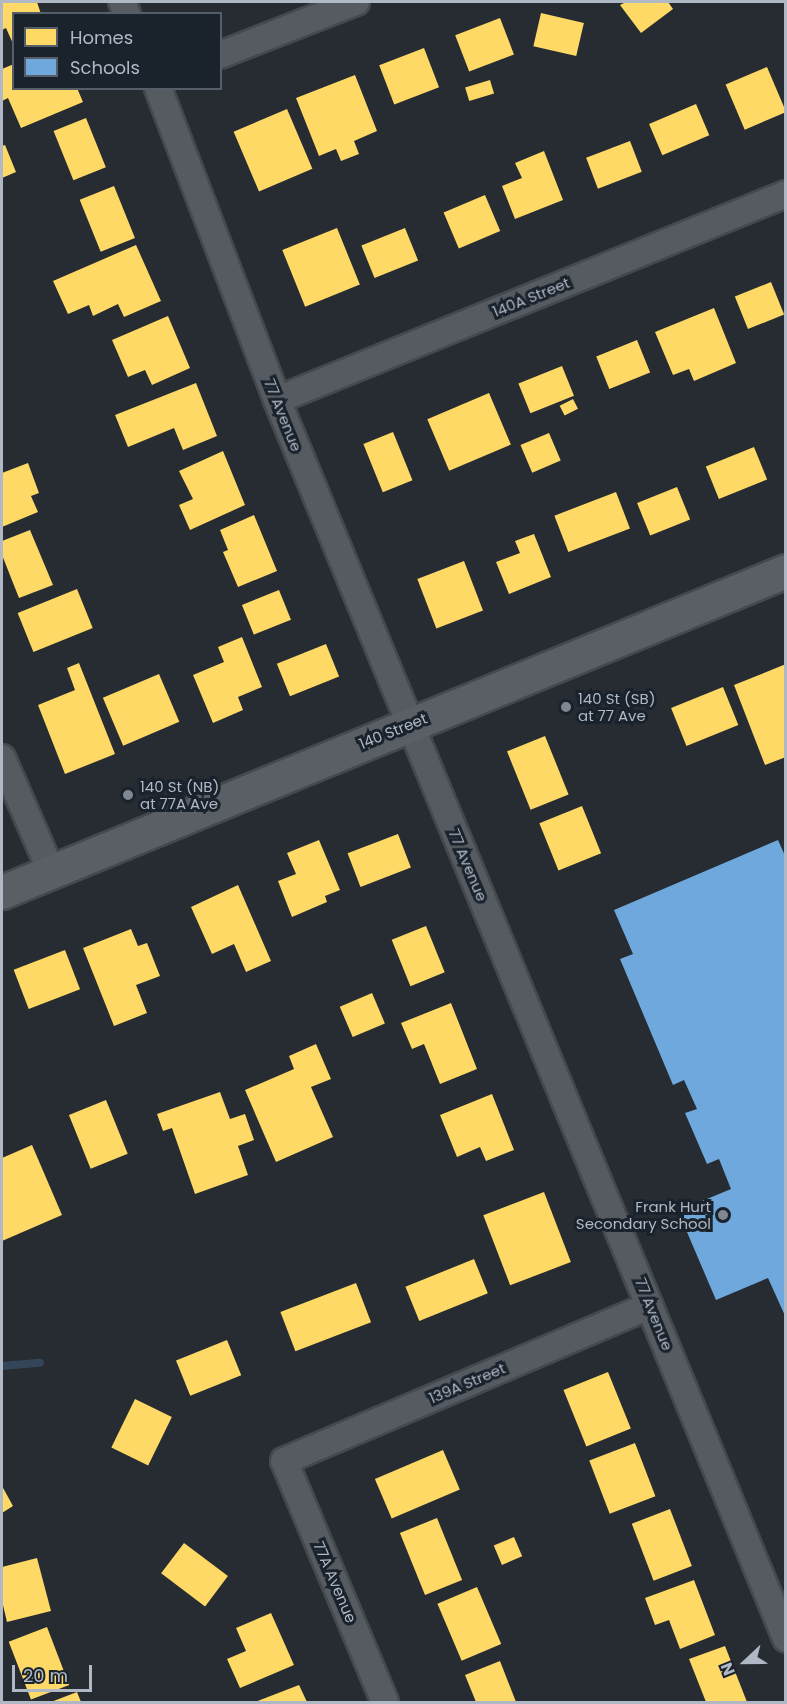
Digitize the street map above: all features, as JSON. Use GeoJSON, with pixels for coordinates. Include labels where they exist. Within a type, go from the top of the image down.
{"type":"FeatureCollection","features":[{"type":"Feature","properties":{"kind":"main road","name":"140 Street"},"geometry":{"type":"LineString","coordinates":[[2,892],[786,571]]}},
{"type":"Feature","properties":{"kind":"street"},"geometry":{"type":"LineString","coordinates":[[222,54],[356,2]]}},
{"type":"Feature","properties":{"kind":"street","name":"77 Avenue"},"geometry":{"type":"LineString","coordinates":[[159,90],[277,400],[786,1638]]}},
{"type":"Feature","properties":{"kind":"street","name":"140A Street"},"geometry":{"type":"LineString","coordinates":[[277,400],[786,194]]}},
{"type":"Feature","properties":{"kind":"street"},"geometry":{"type":"LineString","coordinates":[[2,758],[51,872]]}},
{"type":"Feature","properties":{"kind":"street","name":"139A Street"},"geometry":{"type":"LineString","coordinates":[[284,1461],[649,1306]]}},
{"type":"Feature","properties":{"kind":"street","name":"77A Avenue"},"geometry":{"type":"LineString","coordinates":[[284,1461],[385,1702]]}},
{"type":"Feature","properties":{"kind":"building: Homes"},"geometry":{"type":"Polygon","coordinates":[[[2,2],[37,2],[40,12],[12,12],[12,42],[6,28],[2,30],[2,2]]]}},
{"type":"Feature","properties":{"kind":"building: Homes"},"geometry":{"type":"Polygon","coordinates":[[[626,2],[668,2],[673,9],[641,33],[620,5],[626,2]]]}},
{"type":"Feature","properties":{"kind":"building: Homes"},"geometry":{"type":"Polygon","coordinates":[[[541,13],[584,23],[576,56],[533,46],[541,13]]]}},
{"type":"Feature","properties":{"kind":"building: Homes"},"geometry":{"type":"Polygon","coordinates":[[[500,18],[514,54],[469,72],[455,35],[500,18]]]}},
{"type":"Feature","properties":{"kind":"building: Homes"},"geometry":{"type":"Polygon","coordinates":[[[424,48],[439,87],[394,104],[379,65],[424,48]]]}},
{"type":"Feature","properties":{"kind":"building: Homes"},"geometry":{"type":"Polygon","coordinates":[[[12,65],[12,90],[78,90],[83,102],[21,128],[8,98],[2,101],[2,69],[12,65]]]}},
{"type":"Feature","properties":{"kind":"building: Homes"},"geometry":{"type":"Polygon","coordinates":[[[767,67],[786,112],[745,130],[726,85],[767,67]]]}},
{"type":"Feature","properties":{"kind":"building: Homes"},"geometry":{"type":"Polygon","coordinates":[[[355,75],[377,131],[354,141],[359,154],[341,161],[336,149],[319,156],[296,98],[355,75]]]}},
{"type":"Feature","properties":{"kind":"building: Homes"},"geometry":{"type":"Polygon","coordinates":[[[490,80],[494,93],[469,101],[465,88],[490,80]]]}},
{"type":"Feature","properties":{"kind":"building: Homes"},"geometry":{"type":"Polygon","coordinates":[[[696,104],[709,135],[662,155],[649,124],[696,104]]]}},
{"type":"Feature","properties":{"kind":"building: Homes"},"geometry":{"type":"Polygon","coordinates":[[[287,109],[312,169],[259,191],[234,132],[287,109]]]}},
{"type":"Feature","properties":{"kind":"building: Homes"},"geometry":{"type":"Polygon","coordinates":[[[86,118],[106,167],[73,180],[54,131],[86,118]]]}},
{"type":"Feature","properties":{"kind":"building: Homes"},"geometry":{"type":"Polygon","coordinates":[[[630,141],[642,172],[598,189],[586,158],[630,141]]]}},
{"type":"Feature","properties":{"kind":"building: Homes"},"geometry":{"type":"Polygon","coordinates":[[[5,145],[16,172],[2,178],[2,146],[5,145]]]}},
{"type":"Feature","properties":{"kind":"building: Homes"},"geometry":{"type":"Polygon","coordinates":[[[544,151],[563,200],[515,219],[502,186],[522,178],[515,163],[544,151]]]}},
{"type":"Feature","properties":{"kind":"building: Homes"},"geometry":{"type":"Polygon","coordinates":[[[114,186],[135,238],[101,252],[80,200],[114,186]]]}},
{"type":"Feature","properties":{"kind":"building: Homes"},"geometry":{"type":"Polygon","coordinates":[[[485,195],[500,231],[459,248],[444,213],[485,195]]]}},
{"type":"Feature","properties":{"kind":"building: Homes"},"geometry":{"type":"Polygon","coordinates":[[[337,228],[360,285],[305,307],[282,250],[337,228]]]}},
{"type":"Feature","properties":{"kind":"building: Homes"},"geometry":{"type":"Polygon","coordinates":[[[405,228],[418,260],[375,278],[361,246],[405,228]]]}},
{"type":"Feature","properties":{"kind":"building: Homes"},"geometry":{"type":"Polygon","coordinates":[[[136,245],[161,301],[124,317],[118,304],[93,316],[89,305],[68,314],[53,281],[136,245]]]}},
{"type":"Feature","properties":{"kind":"building: Homes"},"geometry":{"type":"Polygon","coordinates":[[[771,282],[784,314],[748,329],[735,297],[771,282]]]}},
{"type":"Feature","properties":{"kind":"building: Homes"},"geometry":{"type":"Polygon","coordinates":[[[714,308],[736,363],[694,381],[689,369],[673,375],[655,332],[714,308]]]}},
{"type":"Feature","properties":{"kind":"building: Homes"},"geometry":{"type":"Polygon","coordinates":[[[168,316],[190,368],[152,385],[145,370],[128,377],[112,340],[168,316]]]}},
{"type":"Feature","properties":{"kind":"building: Homes"},"geometry":{"type":"Polygon","coordinates":[[[637,340],[650,372],[609,389],[596,356],[637,340]]]}},
{"type":"Feature","properties":{"kind":"building: Homes"},"geometry":{"type":"Polygon","coordinates":[[[562,366],[574,396],[530,413],[518,384],[562,366]]]}},
{"type":"Feature","properties":{"kind":"building: Homes"},"geometry":{"type":"Polygon","coordinates":[[[196,383],[217,436],[183,450],[174,428],[128,447],[115,415],[196,383]]]}},
{"type":"Feature","properties":{"kind":"building: Homes"},"geometry":{"type":"Polygon","coordinates":[[[489,393],[511,445],[449,471],[427,419],[489,393]]]}},
{"type":"Feature","properties":{"kind":"building: Homes"},"geometry":{"type":"Polygon","coordinates":[[[573,399],[578,409],[565,416],[560,406],[573,399]]]}},
{"type":"Feature","properties":{"kind":"building: Homes"},"geometry":{"type":"Polygon","coordinates":[[[393,432],[412,480],[383,492],[363,444],[393,432]]]}},
{"type":"Feature","properties":{"kind":"building: Homes"},"geometry":{"type":"Polygon","coordinates":[[[549,433],[561,461],[532,473],[520,445],[549,433]]]}},
{"type":"Feature","properties":{"kind":"building: Homes"},"geometry":{"type":"Polygon","coordinates":[[[754,447],[767,479],[719,499],[706,466],[754,447]]]}},
{"type":"Feature","properties":{"kind":"building: Homes"},"geometry":{"type":"Polygon","coordinates":[[[223,451],[245,505],[190,530],[179,505],[193,499],[179,471],[223,451]]]}},
{"type":"Feature","properties":{"kind":"building: Homes"},"geometry":{"type":"Polygon","coordinates":[[[28,463],[39,493],[31,496],[38,512],[2,527],[2,473],[28,463]]]}},
{"type":"Feature","properties":{"kind":"building: Homes"},"geometry":{"type":"Polygon","coordinates":[[[677,487],[690,519],[650,536],[637,503],[677,487]]]}},
{"type":"Feature","properties":{"kind":"building: Homes"},"geometry":{"type":"Polygon","coordinates":[[[616,492],[630,528],[568,552],[554,516],[616,492]]]}},
{"type":"Feature","properties":{"kind":"building: Homes"},"geometry":{"type":"Polygon","coordinates":[[[254,515],[277,571],[238,587],[223,552],[228,550],[220,530],[254,515]]]}},
{"type":"Feature","properties":{"kind":"building: Homes"},"geometry":{"type":"Polygon","coordinates":[[[30,530],[53,585],[19,598],[2,555],[2,541],[30,530]]]}},
{"type":"Feature","properties":{"kind":"building: Homes"},"geometry":{"type":"Polygon","coordinates":[[[534,534],[551,577],[509,594],[496,562],[520,553],[515,541],[534,534]]]}},
{"type":"Feature","properties":{"kind":"building: Homes"},"geometry":{"type":"Polygon","coordinates":[[[464,561],[483,610],[436,628],[417,579],[464,561]]]}},
{"type":"Feature","properties":{"kind":"building: Homes"},"geometry":{"type":"Polygon","coordinates":[[[77,589],[93,628],[33,652],[18,613],[77,589]]]}},
{"type":"Feature","properties":{"kind":"building: Homes"},"geometry":{"type":"Polygon","coordinates":[[[279,590],[291,620],[254,635],[242,605],[279,590]]]}},
{"type":"Feature","properties":{"kind":"building: Homes"},"geometry":{"type":"Polygon","coordinates":[[[242,637],[262,687],[238,697],[243,710],[213,723],[193,675],[224,662],[218,647],[242,637]]]}},
{"type":"Feature","properties":{"kind":"building: Homes"},"geometry":{"type":"Polygon","coordinates":[[[326,644],[339,676],[290,696],[277,664],[326,644]]]}},
{"type":"Feature","properties":{"kind":"building: Homes"},"geometry":{"type":"Polygon","coordinates":[[[79,663],[115,754],[65,774],[38,705],[75,690],[67,668],[79,663]]]}},
{"type":"Feature","properties":{"kind":"building: Homes"},"geometry":{"type":"Polygon","coordinates":[[[786,664],[786,757],[765,765],[734,685],[786,664]]]}},
{"type":"Feature","properties":{"kind":"building: Homes"},"geometry":{"type":"Polygon","coordinates":[[[159,674],[179,722],[123,746],[103,698],[159,674]]]}},
{"type":"Feature","properties":{"kind":"building: Homes"},"geometry":{"type":"Polygon","coordinates":[[[723,687],[738,725],[686,746],[671,708],[723,687]]]}},
{"type":"Feature","properties":{"kind":"building: Homes"},"geometry":{"type":"Polygon","coordinates":[[[545,736],[569,794],[531,810],[507,751],[545,736]]]}},
{"type":"Feature","properties":{"kind":"building: Homes"},"geometry":{"type":"Polygon","coordinates":[[[582,806],[601,853],[558,871],[539,823],[582,806]]]}},
{"type":"Feature","properties":{"kind":"building: Homes"},"geometry":{"type":"Polygon","coordinates":[[[398,834],[411,868],[360,887],[348,853],[398,834]]]}},
{"type":"Feature","properties":{"kind":"building: Homes"},"geometry":{"type":"Polygon","coordinates":[[[319,840],[340,890],[325,896],[327,902],[292,917],[278,881],[296,874],[287,853],[319,840]]]}},
{"type":"Feature","properties":{"kind":"building: Homes"},"geometry":{"type":"Polygon","coordinates":[[[238,885],[271,961],[246,972],[234,944],[212,954],[191,907],[238,885]]]}},
{"type":"Feature","properties":{"kind":"building: Homes"},"geometry":{"type":"Polygon","coordinates":[[[426,926],[445,972],[410,986],[392,940],[426,926]]]}},
{"type":"Feature","properties":{"kind":"building: Homes"},"geometry":{"type":"Polygon","coordinates":[[[131,929],[138,946],[147,943],[160,976],[136,985],[147,1013],[114,1026],[83,948],[131,929]]]}},
{"type":"Feature","properties":{"kind":"building: Homes"},"geometry":{"type":"Polygon","coordinates":[[[65,950],[80,989],[29,1009],[14,970],[65,950]]]}},
{"type":"Feature","properties":{"kind":"building: Homes"},"geometry":{"type":"Polygon","coordinates":[[[372,993],[385,1023],[353,1037],[340,1007],[372,993]]]}},
{"type":"Feature","properties":{"kind":"building: Homes"},"geometry":{"type":"Polygon","coordinates":[[[451,1003],[477,1069],[440,1084],[424,1044],[412,1049],[401,1023],[451,1003]]]}},
{"type":"Feature","properties":{"kind":"building: Homes"},"geometry":{"type":"Polygon","coordinates":[[[316,1044],[331,1079],[311,1087],[333,1137],[276,1162],[245,1090],[294,1069],[289,1056],[316,1044]]]}},
{"type":"Feature","properties":{"kind":"building: Homes"},"geometry":{"type":"Polygon","coordinates":[[[220,1092],[230,1119],[245,1114],[254,1140],[238,1146],[248,1175],[195,1194],[172,1128],[163,1131],[157,1114],[220,1092]]]}},
{"type":"Feature","properties":{"kind":"building: Homes"},"geometry":{"type":"Polygon","coordinates":[[[492,1094],[514,1150],[486,1161],[480,1147],[457,1157],[440,1115],[492,1094]]]}},
{"type":"Feature","properties":{"kind":"building: Homes"},"geometry":{"type":"Polygon","coordinates":[[[106,1100],[128,1154],[91,1169],[69,1115],[106,1100]]]}},
{"type":"Feature","properties":{"kind":"building: Homes"},"geometry":{"type":"Polygon","coordinates":[[[32,1145],[62,1215],[2,1241],[2,1158],[32,1145]]]}},
{"type":"Feature","properties":{"kind":"building: Homes"},"geometry":{"type":"Polygon","coordinates":[[[544,1192],[571,1262],[510,1285],[483,1215],[544,1192]]]}},
{"type":"Feature","properties":{"kind":"building: Homes"},"geometry":{"type":"Polygon","coordinates":[[[474,1259],[488,1293],[419,1321],[405,1287],[474,1259]]]}},
{"type":"Feature","properties":{"kind":"building: Homes"},"geometry":{"type":"Polygon","coordinates":[[[356,1283],[371,1322],[295,1351],[280,1312],[356,1283]]]}},
{"type":"Feature","properties":{"kind":"building: Homes"},"geometry":{"type":"Polygon","coordinates":[[[227,1340],[241,1375],[190,1396],[176,1361],[227,1340]]]}},
{"type":"Feature","properties":{"kind":"building: Homes"},"geometry":{"type":"Polygon","coordinates":[[[608,1372],[631,1429],[586,1447],[563,1390],[608,1372]]]}},
{"type":"Feature","properties":{"kind":"building: Homes"},"geometry":{"type":"Polygon","coordinates":[[[135,1399],[172,1417],[148,1466],[111,1448],[135,1399]]]}},
{"type":"Feature","properties":{"kind":"building: Homes"},"geometry":{"type":"Polygon","coordinates":[[[635,1443],[655,1496],[610,1514],[589,1461],[635,1443]]]}},
{"type":"Feature","properties":{"kind":"building: Homes"},"geometry":{"type":"Polygon","coordinates":[[[443,1450],[460,1490],[392,1518],[375,1479],[443,1450]]]}},
{"type":"Feature","properties":{"kind":"building: Homes"},"geometry":{"type":"Polygon","coordinates":[[[2,1486],[13,1506],[2,1513],[2,1486]]]}},
{"type":"Feature","properties":{"kind":"building: Homes"},"geometry":{"type":"Polygon","coordinates":[[[670,1509],[692,1566],[654,1581],[632,1524],[670,1509]]]}},
{"type":"Feature","properties":{"kind":"building: Homes"},"geometry":{"type":"Polygon","coordinates":[[[437,1518],[462,1580],[425,1595],[400,1533],[437,1518]]]}},
{"type":"Feature","properties":{"kind":"building: Homes"},"geometry":{"type":"Polygon","coordinates":[[[514,1537],[522,1556],[502,1565],[494,1546],[514,1537]]]}},
{"type":"Feature","properties":{"kind":"building: Homes"},"geometry":{"type":"Polygon","coordinates":[[[184,1543],[228,1576],[205,1606],[161,1573],[184,1543]]]}},
{"type":"Feature","properties":{"kind":"building: Homes"},"geometry":{"type":"Polygon","coordinates":[[[37,1558],[51,1611],[7,1622],[2,1601],[2,1567],[37,1558]]]}},
{"type":"Feature","properties":{"kind":"building: Homes"},"geometry":{"type":"Polygon","coordinates":[[[694,1580],[715,1635],[680,1649],[669,1620],[655,1625],[645,1598],[694,1580]]]}},
{"type":"Feature","properties":{"kind":"building: Homes"},"geometry":{"type":"Polygon","coordinates":[[[477,1587],[501,1644],[462,1661],[437,1604],[477,1587]]]}},
{"type":"Feature","properties":{"kind":"building: Homes"},"geometry":{"type":"Polygon","coordinates":[[[271,1613],[294,1665],[240,1688],[227,1659],[246,1651],[236,1628],[271,1613]]]}},
{"type":"Feature","properties":{"kind":"building: Homes"},"geometry":{"type":"Polygon","coordinates":[[[47,1627],[69,1685],[31,1700],[9,1642],[47,1627]]]}},
{"type":"Feature","properties":{"kind":"building: Homes"},"geometry":{"type":"Polygon","coordinates":[[[725,1646],[747,1702],[706,1702],[689,1659],[725,1646]]]}},
{"type":"Feature","properties":{"kind":"building: Homes"},"geometry":{"type":"Polygon","coordinates":[[[500,1661],[516,1702],[476,1702],[465,1675],[500,1661]]]}},
{"type":"Feature","properties":{"kind":"building: Homes"},"geometry":{"type":"Polygon","coordinates":[[[299,1685],[307,1702],[255,1702],[299,1685]]]}},
{"type":"Feature","properties":{"kind":"building: Homes"},"geometry":{"type":"Polygon","coordinates":[[[77,1692],[81,1702],[51,1702],[77,1692]]]}},
{"type":"Feature","properties":{"kind":"building: Schools"},"geometry":{"type":"Polygon","coordinates":[[[778,840],[786,858],[786,1318],[768,1278],[716,1300],[678,1211],[731,1189],[719,1159],[707,1164],[685,1113],[697,1109],[684,1080],[673,1085],[620,959],[633,954],[614,910],[778,840]]]}},
{"type":"Feature","properties":{"kind":"waterway"},"geometry":{"type":"LineString","coordinates":[[2,1366],[40,1363]]}},
{"type":"Feature","properties":{"kind":"place","name":"140 St (SB) at 77 Ave"},"geometry":{"type":"Point","coordinates":[566,707]}},
{"type":"Feature","properties":{"kind":"place","name":"140 St (NB) at 77A Ave"},"geometry":{"type":"Point","coordinates":[128,795]}},
{"type":"Feature","properties":{"kind":"place","name":"Frank Hurt Secondary School"},"geometry":{"type":"Point","coordinates":[723,1215]}}]}
